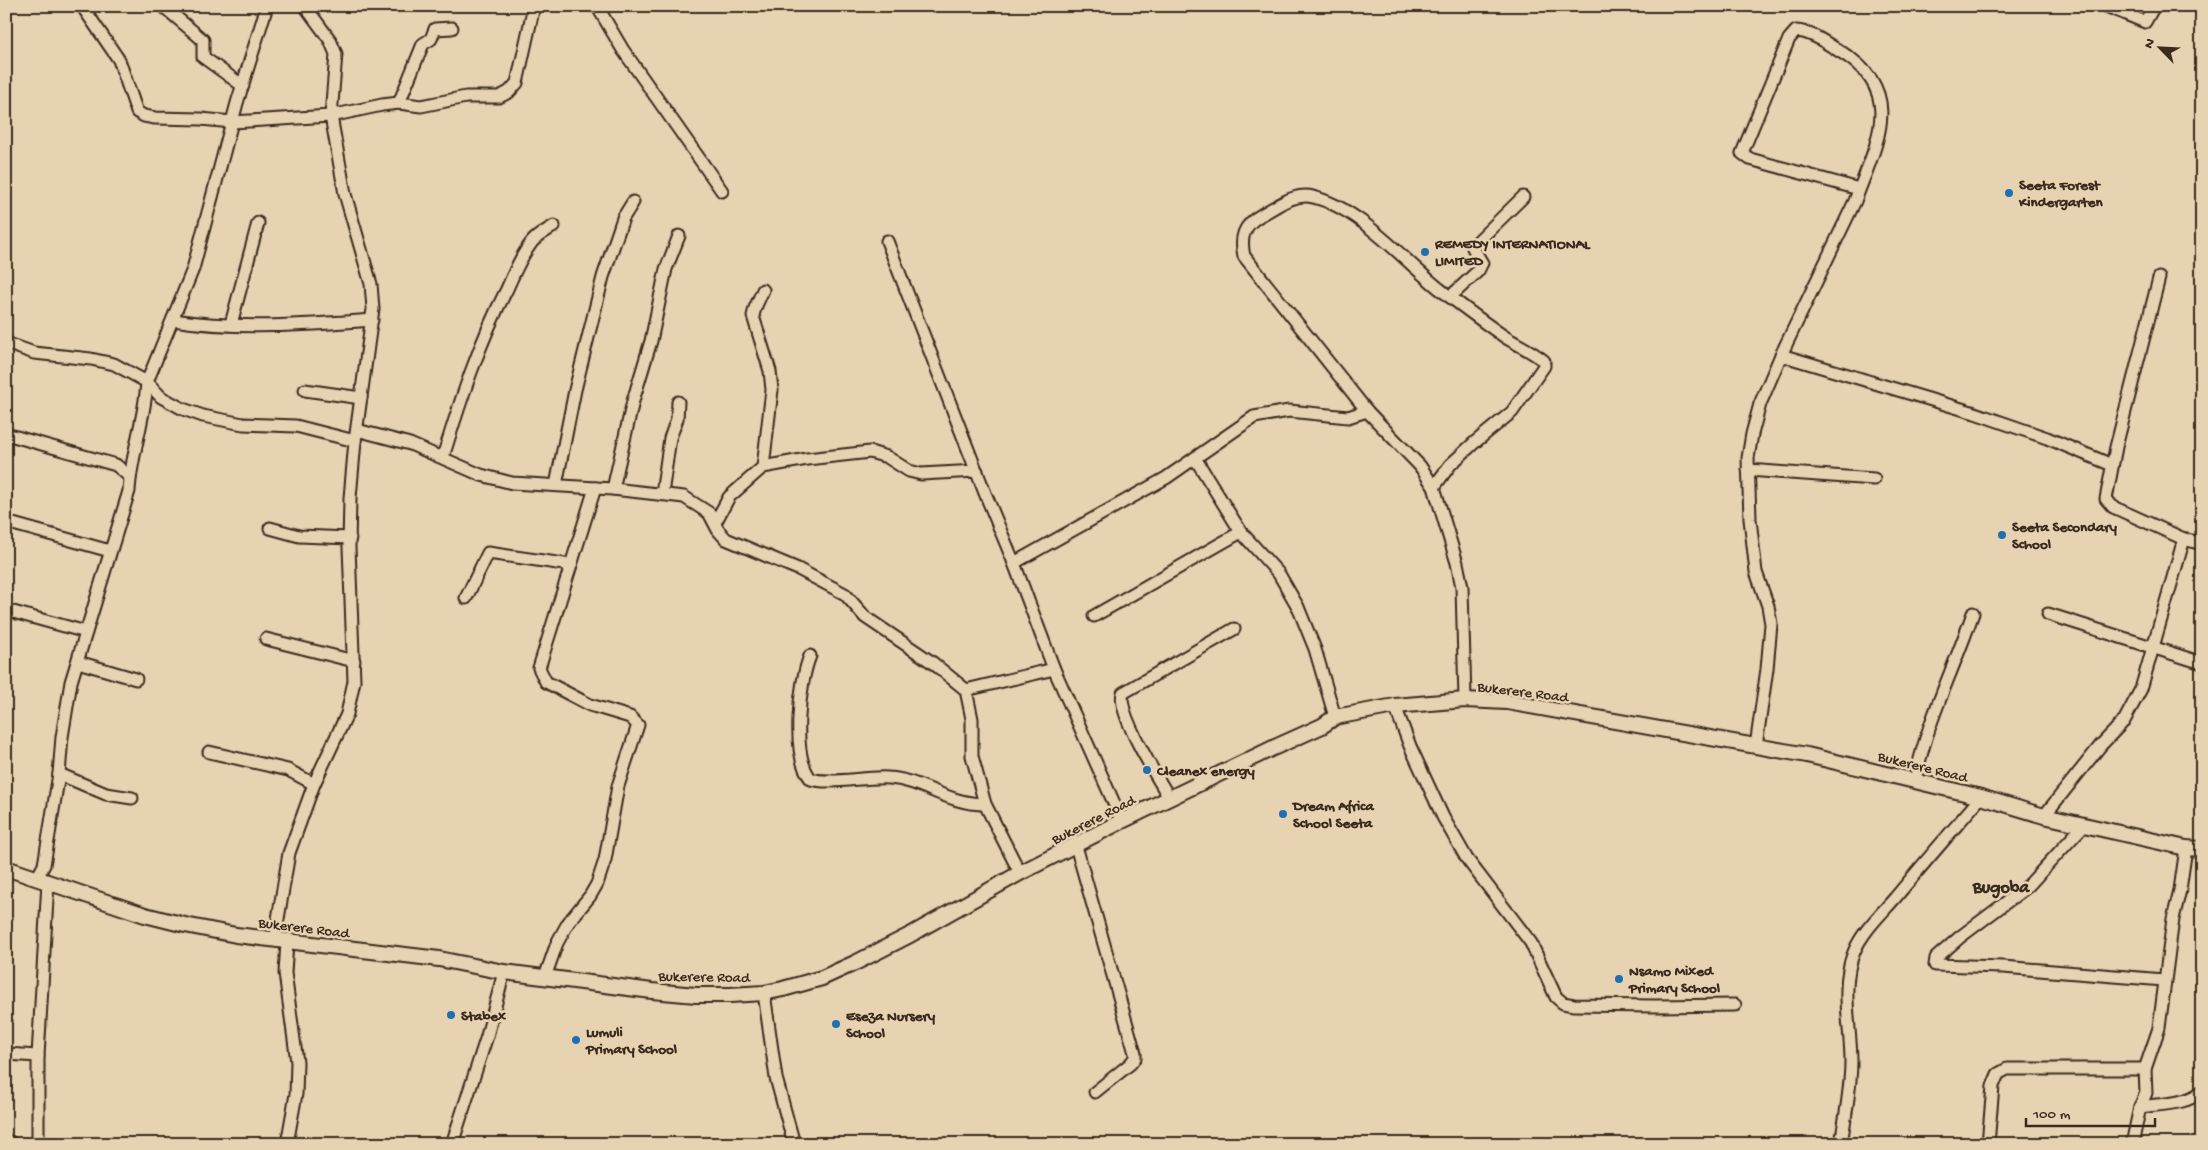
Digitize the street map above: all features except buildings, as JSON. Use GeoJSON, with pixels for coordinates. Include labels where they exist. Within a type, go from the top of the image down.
{"type":"FeatureCollection","features":[{"type":"Feature","properties":{"kind":"main road","name":"Bukerere Road"},"geometry":{"type":"LineString","coordinates":[[6,868],[146,915],[185,926],[282,942],[439,959],[504,972],[696,995],[730,995],[783,990],[822,978],[910,936],[1020,873],[1122,821],[1322,726],[1335,717],[1395,706],[1465,700],[1507,702],[1807,755],[1981,797],[2044,816],[2186,848],[2202,849]]}},
{"type":"Feature","properties":{"kind":"street"},"geometry":{"type":"LineString","coordinates":[[82,6],[119,60],[137,112],[144,116],[155,118],[232,122],[331,116],[399,103],[421,106],[466,97],[499,97],[509,92],[517,83],[534,6]]}},
{"type":"Feature","properties":{"kind":"street"},"geometry":{"type":"LineString","coordinates":[[163,6],[203,40],[203,57],[208,62],[244,86]]}},
{"type":"Feature","properties":{"kind":"street"},"geometry":{"type":"LineString","coordinates":[[38,1144],[42,880],[59,774],[62,737],[72,682],[129,491],[147,382],[193,269],[232,122],[244,86],[256,38],[268,6]]}},
{"type":"Feature","properties":{"kind":"street"},"geometry":{"type":"LineString","coordinates":[[287,1144],[296,1094],[297,1062],[282,942],[277,925],[289,853],[314,784],[347,714],[354,681],[350,498],[356,435],[373,309],[371,284],[345,194],[331,116],[336,54],[334,47],[305,6]]}},
{"type":"Feature","properties":{"kind":"street"},"geometry":{"type":"LineString","coordinates":[[597,6],[623,50],[722,191]]}},
{"type":"Feature","properties":{"kind":"street"},"geometry":{"type":"LineString","coordinates":[[2106,6],[2144,22],[2154,6]]}},
{"type":"Feature","properties":{"kind":"street"},"geometry":{"type":"LineString","coordinates":[[399,103],[423,44],[431,39],[435,29],[452,28]]}},
{"type":"Feature","properties":{"kind":"street"},"geometry":{"type":"LineString","coordinates":[[1756,746],[1767,669],[1771,624],[1768,606],[1754,560],[1748,470],[1752,434],[1760,404],[1781,355],[1859,189],[1873,151],[1881,121],[1882,102],[1876,86],[1856,61],[1814,36],[1796,31],[1789,38],[1742,153],[1750,159],[1859,189]]}},
{"type":"Feature","properties":{"kind":"street"},"geometry":{"type":"LineString","coordinates":[[1434,487],[1450,465],[1512,412],[1545,363],[1542,359],[1506,337],[1450,297],[1390,245],[1350,215],[1314,197],[1302,195],[1291,199],[1254,219],[1245,228],[1241,243],[1244,256],[1367,411],[1420,466],[1434,487],[1457,563],[1462,587],[1465,700]]}},
{"type":"Feature","properties":{"kind":"street"},"geometry":{"type":"LineString","coordinates":[[1450,297],[1478,271],[1482,263],[1481,258],[1473,248],[1475,244],[1522,197]]}},
{"type":"Feature","properties":{"kind":"street"},"geometry":{"type":"LineString","coordinates":[[556,485],[575,390],[603,277],[623,218],[633,202]]}},
{"type":"Feature","properties":{"kind":"street"},"geometry":{"type":"LineString","coordinates":[[231,324],[258,222]]}},
{"type":"Feature","properties":{"kind":"street"},"geometry":{"type":"LineString","coordinates":[[443,457],[468,378],[495,311],[523,256],[540,234],[554,226]]}},
{"type":"Feature","properties":{"kind":"street"},"geometry":{"type":"LineString","coordinates":[[613,489],[633,401],[651,342],[666,269],[679,236]]}},
{"type":"Feature","properties":{"kind":"street"},"geometry":{"type":"LineString","coordinates":[[887,241],[1054,669],[1122,821]]}},
{"type":"Feature","properties":{"kind":"street"},"geometry":{"type":"LineString","coordinates":[[2159,278],[2106,496],[2109,505],[2184,539],[2202,544]]}},
{"type":"Feature","properties":{"kind":"street"},"geometry":{"type":"LineString","coordinates":[[763,290],[755,308],[754,316],[770,371],[772,390],[763,467]]}},
{"type":"Feature","properties":{"kind":"street"},"geometry":{"type":"LineString","coordinates":[[172,320],[199,324],[297,324],[372,320]]}},
{"type":"Feature","properties":{"kind":"street"},"geometry":{"type":"LineString","coordinates":[[6,343],[34,353],[91,359],[114,364],[147,382],[161,397],[183,409],[203,416],[243,424],[291,425],[410,444],[496,480],[512,483],[613,489],[684,497],[704,509],[726,539],[798,569],[845,594],[865,617],[933,664],[966,690],[972,719],[972,756],[985,804],[1020,873]]}},
{"type":"Feature","properties":{"kind":"street"},"geometry":{"type":"LineString","coordinates":[[1781,355],[1975,413],[2047,438],[2112,465]]}},
{"type":"Feature","properties":{"kind":"street"},"geometry":{"type":"LineString","coordinates":[[305,390],[362,398]]}},
{"type":"Feature","properties":{"kind":"street"},"geometry":{"type":"LineString","coordinates":[[662,494],[670,438],[677,419],[678,402]]}},
{"type":"Feature","properties":{"kind":"street"},"geometry":{"type":"LineString","coordinates":[[1014,563],[1166,478],[1254,417],[1289,411],[1348,417],[1367,411]]}},
{"type":"Feature","properties":{"kind":"street"},"geometry":{"type":"LineString","coordinates":[[6,434],[116,465],[130,477]]}},
{"type":"Feature","properties":{"kind":"street"},"geometry":{"type":"LineString","coordinates":[[715,523],[729,498],[763,467],[807,459],[870,452],[887,457],[908,472],[921,474],[977,472]]}},
{"type":"Feature","properties":{"kind":"street"},"geometry":{"type":"LineString","coordinates":[[1195,458],[1241,532],[1279,574],[1298,607],[1318,657],[1335,717]]}},
{"type":"Feature","properties":{"kind":"street"},"geometry":{"type":"LineString","coordinates":[[1748,470],[1874,478]]}},
{"type":"Feature","properties":{"kind":"street"},"geometry":{"type":"LineString","coordinates":[[545,977],[557,943],[568,923],[590,896],[597,884],[605,860],[618,786],[638,725],[630,717],[590,705],[546,682],[539,668],[595,488]]}},
{"type":"Feature","properties":{"kind":"street"},"geometry":{"type":"LineString","coordinates":[[6,522],[110,551]]}},
{"type":"Feature","properties":{"kind":"street"},"geometry":{"type":"LineString","coordinates":[[270,528],[299,536],[350,538]]}},
{"type":"Feature","properties":{"kind":"street"},"geometry":{"type":"LineString","coordinates":[[1094,616],[1241,532]]}},
{"type":"Feature","properties":{"kind":"street"},"geometry":{"type":"LineString","coordinates":[[2044,816],[2101,745],[2124,721],[2141,689],[2184,539]]}},
{"type":"Feature","properties":{"kind":"street"},"geometry":{"type":"LineString","coordinates":[[466,598],[488,553],[571,565]]}},
{"type":"Feature","properties":{"kind":"street"},"geometry":{"type":"LineString","coordinates":[[6,610],[86,632]]}},
{"type":"Feature","properties":{"kind":"street"},"geometry":{"type":"LineString","coordinates":[[1915,781],[1920,755],[1959,655],[1973,613]]}},
{"type":"Feature","properties":{"kind":"street"},"geometry":{"type":"LineString","coordinates":[[2048,614],[2202,664]]}},
{"type":"Feature","properties":{"kind":"street"},"geometry":{"type":"LineString","coordinates":[[1170,799],[1137,742],[1122,702],[1123,693],[1234,629]]}},
{"type":"Feature","properties":{"kind":"street"},"geometry":{"type":"LineString","coordinates":[[266,639],[354,661]]}},
{"type":"Feature","properties":{"kind":"street"},"geometry":{"type":"LineString","coordinates":[[810,656],[804,671],[798,724],[804,771],[811,779],[890,778],[911,783],[955,800],[970,804],[985,804]]}},
{"type":"Feature","properties":{"kind":"street"},"geometry":{"type":"LineString","coordinates":[[78,662],[136,679]]}},
{"type":"Feature","properties":{"kind":"street"},"geometry":{"type":"LineString","coordinates":[[966,690],[1054,669]]}},
{"type":"Feature","properties":{"kind":"street"},"geometry":{"type":"LineString","coordinates":[[1395,706],[1410,746],[1442,816],[1467,859],[1531,942],[1556,998],[1563,1004],[1574,1005],[1655,1006],[1735,1004]]}},
{"type":"Feature","properties":{"kind":"street"},"geometry":{"type":"LineString","coordinates":[[209,752],[288,770],[314,784]]}},
{"type":"Feature","properties":{"kind":"street"},"geometry":{"type":"LineString","coordinates":[[59,774],[106,794],[132,798]]}},
{"type":"Feature","properties":{"kind":"street"},"geometry":{"type":"LineString","coordinates":[[1841,1144],[1850,1080],[1851,1061],[1846,1008],[1850,965],[1854,952],[1859,942],[1880,915],[1981,797]]}},
{"type":"Feature","properties":{"kind":"street"},"geometry":{"type":"LineString","coordinates":[[2084,825],[2028,886],[1960,937],[1936,958],[1935,965],[2003,967],[2164,980]]}},
{"type":"Feature","properties":{"kind":"street"},"geometry":{"type":"LineString","coordinates":[[1076,846],[1135,1053],[1135,1058],[1130,1064],[1095,1092]]}},
{"type":"Feature","properties":{"kind":"street"},"geometry":{"type":"LineString","coordinates":[[2132,1144],[2140,1107],[2146,1093],[2145,1069],[2159,1028],[2173,919],[2180,890],[2186,848]]}},
{"type":"Feature","properties":{"kind":"street"},"geometry":{"type":"LineString","coordinates":[[452,1144],[491,1022],[504,972]]}},
{"type":"Feature","properties":{"kind":"street"},"geometry":{"type":"LineString","coordinates":[[764,992],[776,1078],[794,1144]]}},
{"type":"Feature","properties":{"kind":"street"},"geometry":{"type":"LineString","coordinates":[[6,1054],[38,1056]]}},
{"type":"Feature","properties":{"kind":"street"},"geometry":{"type":"LineString","coordinates":[[1988,1144],[1993,1086],[1998,1074],[2007,1069],[2145,1069]]}},
{"type":"Feature","properties":{"kind":"street"},"geometry":{"type":"LineString","coordinates":[[2140,1107],[2194,1097],[2202,1091]]}},
{"type":"Feature","properties":{"kind":"street"},"geometry":{"type":"LineString","coordinates":[[6,1140],[13,1144]]}},
{"type":"Feature","properties":{"kind":"place","name":"Seeta Forest Kindergarten"},"geometry":{"type":"Point","coordinates":[2009,193]}},
{"type":"Feature","properties":{"kind":"place","name":"REMEDY INTERNATIONAL LIMITED"},"geometry":{"type":"Point","coordinates":[1425,252]}},
{"type":"Feature","properties":{"kind":"place","name":"Seeta Secondary School"},"geometry":{"type":"Point","coordinates":[2002,535]}},
{"type":"Feature","properties":{"kind":"place","name":"Cleanex energy"},"geometry":{"type":"Point","coordinates":[1147,770]}},
{"type":"Feature","properties":{"kind":"place","name":"Dream Africa School Seeta"},"geometry":{"type":"Point","coordinates":[1283,814]}},
{"type":"Feature","properties":{"kind":"place","name":"Nsamo Mixed Primary School"},"geometry":{"type":"Point","coordinates":[1619,979]}},
{"type":"Feature","properties":{"kind":"place","name":"Stabex"},"geometry":{"type":"Point","coordinates":[451,1015]}},
{"type":"Feature","properties":{"kind":"place","name":"Eseza Nursery School"},"geometry":{"type":"Point","coordinates":[836,1024]}},
{"type":"Feature","properties":{"kind":"place","name":"Lumuli Primary School"},"geometry":{"type":"Point","coordinates":[576,1040]}},
{"type":"Feature","properties":{"kind":"district","name":"Bugoba"},"geometry":{"type":"Point","coordinates":[2001,886]}}]}
